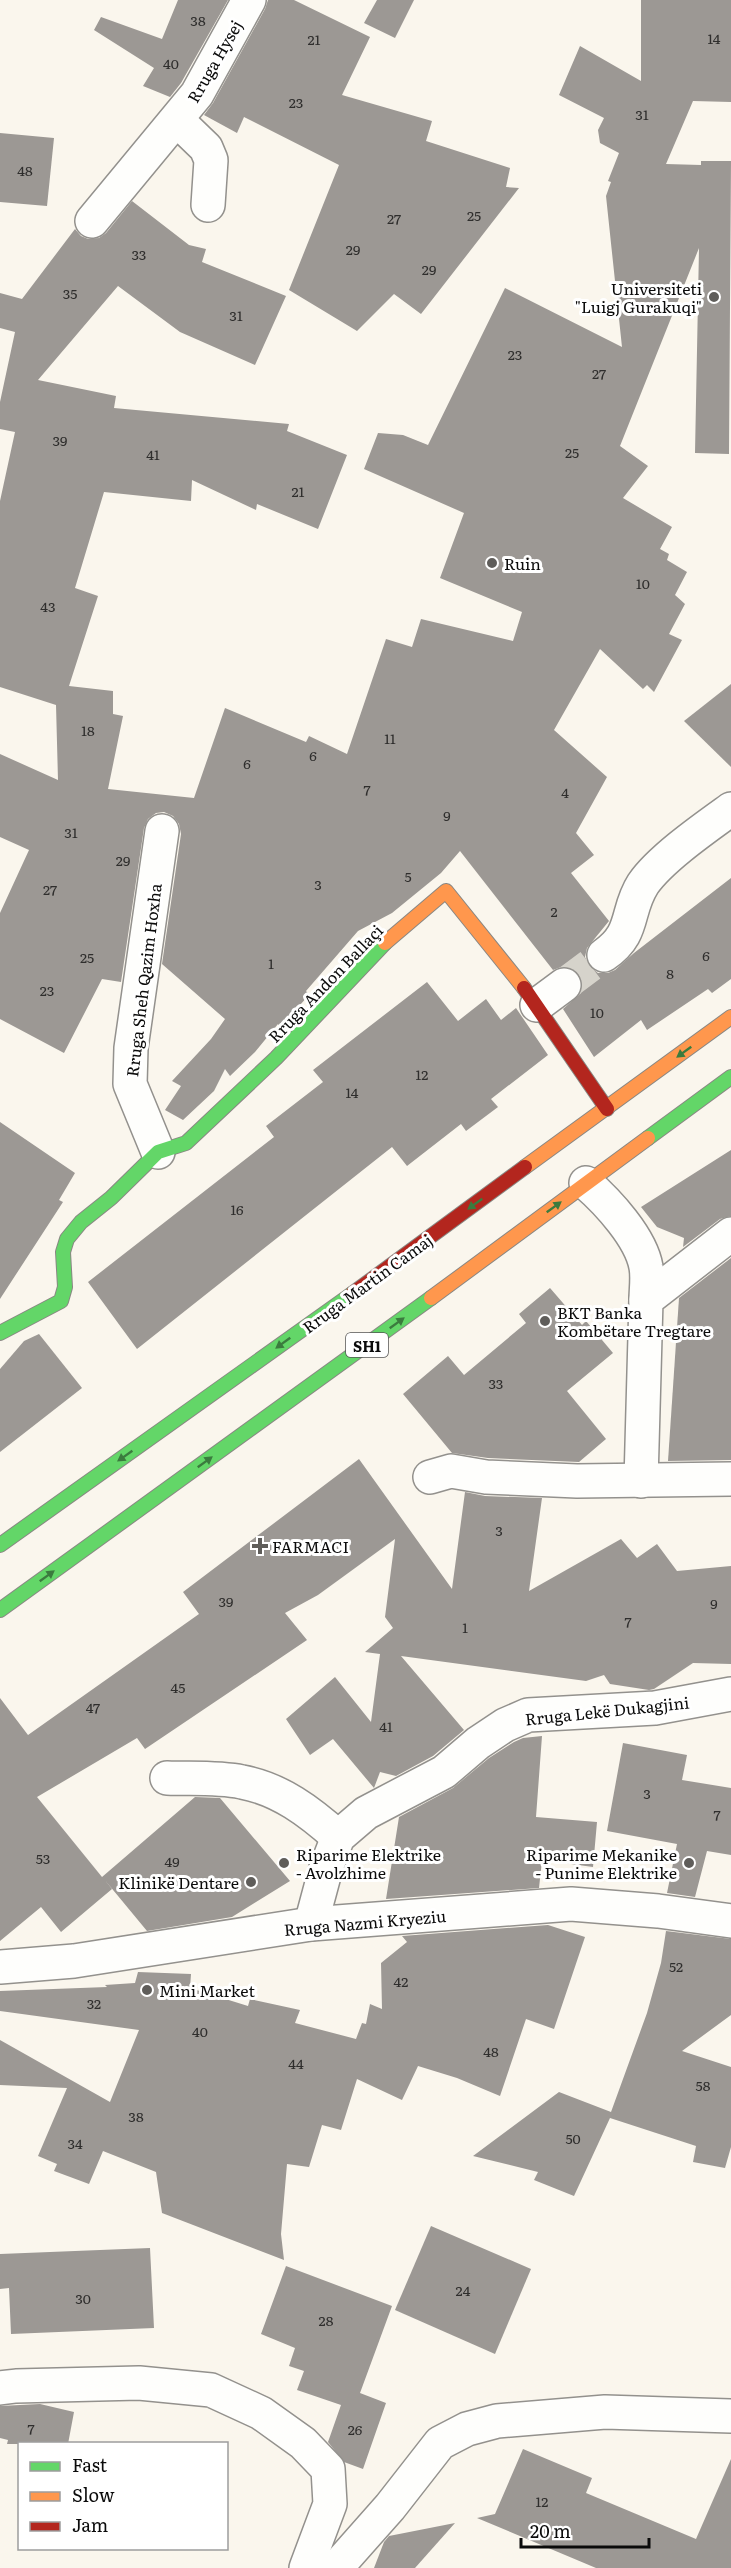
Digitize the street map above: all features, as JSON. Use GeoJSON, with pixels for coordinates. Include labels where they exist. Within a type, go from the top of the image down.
{"type":"FeatureCollection","features":[{"type":"Feature","properties":{"kind":"main road","name":"Rruga Andon Ballaçi"},"geometry":{"type":"LineString","coordinates":[[158,1152],[186,1143],[276,1058],[373,954],[446,891],[537,1005],[607,1109]]}},
{"type":"Feature","properties":{"kind":"main road","name":"Rruga Martin Camaj"},"geometry":{"type":"LineString","coordinates":[[0,1545],[607,1109],[731,1017]]}},
{"type":"Feature","properties":{"kind":"main road","name":"SH1"},"geometry":{"type":"LineString","coordinates":[[0,1610],[344,1363],[731,1077]]}},
{"type":"Feature","properties":{"kind":"main road"},"geometry":{"type":"LineString","coordinates":[[0,1333],[61,1301],[65,1287],[63,1252],[67,1239],[81,1222],[111,1198],[158,1152]]}},
{"type":"Feature","properties":{"kind":"street","name":"Rruga Hysej"},"geometry":{"type":"LineString","coordinates":[[92,221],[197,94],[249,0]]}},
{"type":"Feature","properties":{"kind":"street","name":"Rruga Hysej"},"geometry":{"type":"LineString","coordinates":[[177,120],[206,148],[211,160],[208,205]]}},
{"type":"Feature","properties":{"kind":"street"},"geometry":{"type":"LineString","coordinates":[[604,955],[621,942],[643,885],[658,868],[731,809]]}},
{"type":"Feature","properties":{"kind":"street","name":"Rruga Sheh Qazim Hoxha"},"geometry":{"type":"LineString","coordinates":[[158,1152],[130,1084],[131,1048],[162,831]]}},
{"type":"Feature","properties":{"kind":"street"},"geometry":{"type":"LineString","coordinates":[[537,1005],[564,985]]}},
{"type":"Feature","properties":{"kind":"street"},"geometry":{"type":"LineString","coordinates":[[586,1183],[608,1202],[632,1236],[646,1266],[641,1481]]}},
{"type":"Feature","properties":{"kind":"street"},"geometry":{"type":"LineString","coordinates":[[646,1300],[731,1234]]}},
{"type":"Feature","properties":{"kind":"street"},"geometry":{"type":"LineString","coordinates":[[430,1478],[451,1471],[486,1477],[577,1481],[731,1479]]}},
{"type":"Feature","properties":{"kind":"street","name":"Rruga Lekë Dukagjini"},"geometry":{"type":"LineString","coordinates":[[311,1924],[326,1868],[338,1838],[366,1813],[444,1772],[478,1743],[505,1725],[528,1715],[655,1708],[731,1694]]}},
{"type":"Feature","properties":{"kind":"street"},"geometry":{"type":"LineString","coordinates":[[167,1778],[241,1782],[278,1793],[310,1813],[338,1838]]}},
{"type":"Feature","properties":{"kind":"street","name":"Rruga Nazmi Kryeziu"},"geometry":{"type":"LineString","coordinates":[[0,1967],[74,1961],[311,1924],[571,1904],[658,1911],[731,1921]]}},
{"type":"Feature","properties":{"kind":"street"},"geometry":{"type":"LineString","coordinates":[[0,2388],[139,2383],[211,2390],[261,2413],[303,2443],[328,2469],[330,2504],[306,2568]]}},
{"type":"Feature","properties":{"kind":"street"},"geometry":{"type":"LineString","coordinates":[[336,2568],[390,2507],[441,2443],[467,2429],[496,2421],[605,2412],[731,2416]]}},
{"type":"Feature","properties":{"kind":"building"},"geometry":{"type":"Polygon","coordinates":[[[178,0],[228,0],[181,83],[170,97],[143,86],[154,68],[94,30],[101,17],[162,39],[178,0]]]}},
{"type":"Feature","properties":{"kind":"building"},"geometry":{"type":"Polygon","coordinates":[[[268,0],[294,0],[370,37],[342,95],[432,121],[426,141],[510,168],[506,187],[519,188],[421,314],[394,294],[357,331],[289,290],[339,165],[244,117],[237,133],[204,115],[213,103],[268,0]]]}},
{"type":"Feature","properties":{"kind":"building"},"geometry":{"type":"Polygon","coordinates":[[[377,0],[414,0],[395,38],[364,23],[377,0]]]}},
{"type":"Feature","properties":{"kind":"building"},"geometry":{"type":"Polygon","coordinates":[[[641,0],[731,0],[731,102],[693,101],[666,164],[701,165],[701,161],[731,161],[729,454],[695,453],[699,248],[620,446],[648,466],[623,498],[672,527],[660,549],[669,554],[667,560],[687,572],[675,595],[685,604],[669,634],[682,640],[654,692],[647,685],[643,689],[600,649],[554,730],[607,777],[576,833],[594,855],[571,873],[609,921],[587,948],[585,957],[589,966],[598,973],[615,970],[731,878],[731,979],[712,993],[708,989],[647,1030],[641,1020],[594,1057],[563,1009],[581,993],[583,983],[579,974],[571,968],[561,967],[553,970],[460,851],[441,873],[392,913],[358,931],[306,991],[309,995],[280,1027],[278,1024],[255,1052],[230,1076],[225,1069],[214,1091],[183,1120],[165,1110],[181,1086],[172,1081],[211,1039],[225,1019],[162,964],[181,834],[179,824],[173,816],[164,812],[156,813],[148,819],[144,828],[121,982],[102,979],[64,1053],[0,1019],[0,913],[29,850],[0,837],[0,754],[58,780],[56,705],[0,687],[0,501],[15,432],[0,429],[0,402],[15,332],[0,328],[0,293],[22,299],[75,229],[81,236],[88,239],[99,238],[106,233],[132,201],[189,245],[206,249],[202,262],[286,296],[255,365],[180,332],[118,286],[38,380],[116,396],[114,408],[289,424],[287,431],[347,455],[318,529],[257,504],[256,510],[192,480],[191,501],[104,492],[75,588],[98,596],[69,686],[113,691],[113,714],[123,716],[108,789],[194,798],[225,708],[306,742],[309,736],[347,754],[386,639],[412,647],[421,619],[513,641],[522,612],[440,578],[464,513],[364,469],[378,433],[403,435],[428,445],[505,288],[622,347],[606,196],[611,182],[608,181],[619,153],[600,143],[598,130],[604,118],[559,95],[580,46],[641,81],[641,0]]]}},
{"type":"Feature","properties":{"kind":"building"},"geometry":{"type":"Polygon","coordinates":[[[0,133],[54,138],[47,206],[0,202],[0,133]]]}},
{"type":"Feature","properties":{"kind":"building"},"geometry":{"type":"Polygon","coordinates":[[[731,684],[731,767],[684,721],[731,684]]]}},
{"type":"Feature","properties":{"kind":"building"},"geometry":{"type":"Polygon","coordinates":[[[427,982],[458,1021],[486,999],[501,1020],[516,1008],[548,1055],[491,1099],[498,1107],[466,1131],[461,1124],[407,1166],[392,1147],[137,1349],[88,1282],[274,1137],[266,1126],[323,1082],[313,1070],[427,982]]]}},
{"type":"Feature","properties":{"kind":"building"},"geometry":{"type":"Polygon","coordinates":[[[0,1122],[75,1173],[59,1200],[63,1202],[0,1299],[0,1122]]]}},
{"type":"Feature","properties":{"kind":"building"},"geometry":{"type":"Polygon","coordinates":[[[731,1150],[731,1216],[720,1219],[683,1247],[684,1238],[657,1227],[641,1207],[731,1150]]]}},
{"type":"Feature","properties":{"kind":"building"},"geometry":{"type":"Polygon","coordinates":[[[731,1258],[731,1460],[668,1461],[679,1298],[731,1258]]]}},
{"type":"Feature","properties":{"kind":"building"},"geometry":{"type":"Polygon","coordinates":[[[550,1288],[582,1325],[586,1321],[613,1353],[567,1391],[606,1439],[579,1462],[488,1458],[452,1453],[403,1394],[448,1356],[464,1375],[526,1323],[519,1314],[550,1288]]]}},
{"type":"Feature","properties":{"kind":"building"},"geometry":{"type":"Polygon","coordinates":[[[39,1334],[82,1388],[0,1452],[0,1369],[24,1341],[39,1334]]]}},
{"type":"Feature","properties":{"kind":"building"},"geometry":{"type":"Polygon","coordinates":[[[359,1459],[452,1589],[465,1492],[485,1496],[542,1498],[529,1591],[621,1539],[637,1558],[657,1544],[677,1571],[731,1566],[731,1664],[693,1663],[649,1690],[610,1684],[604,1675],[586,1681],[401,1656],[464,1730],[433,1756],[396,1776],[380,1772],[374,1788],[333,1739],[310,1755],[286,1719],[335,1677],[371,1722],[380,1654],[365,1652],[393,1628],[385,1617],[395,1539],[318,1595],[285,1613],[307,1640],[145,1749],[137,1738],[37,1797],[102,1877],[195,1797],[220,1798],[290,1881],[232,1917],[147,1931],[104,1879],[112,1889],[61,1932],[41,1907],[0,1941],[0,1698],[28,1735],[199,1614],[183,1592],[359,1459]]]}},
{"type":"Feature","properties":{"kind":"building"},"geometry":{"type":"Polygon","coordinates":[[[542,1736],[536,1817],[597,1822],[593,1867],[542,1860],[539,1888],[386,1899],[399,1817],[453,1788],[489,1758],[514,1742],[523,1738],[542,1736]]]}},
{"type":"Feature","properties":{"kind":"building"},"geometry":{"type":"Polygon","coordinates":[[[623,1743],[687,1755],[682,1780],[731,1788],[731,1855],[707,1851],[695,1897],[667,1893],[677,1844],[607,1831],[623,1743]]]}},
{"type":"Feature","properties":{"kind":"building"},"geometry":{"type":"Polygon","coordinates":[[[548,1925],[585,1937],[554,2029],[526,2019],[500,2096],[457,2078],[418,2066],[402,2100],[357,2079],[341,2130],[322,2125],[309,2167],[287,2164],[281,2234],[284,2260],[162,2213],[156,2172],[103,2151],[89,2184],[54,2171],[57,2164],[38,2156],[67,2088],[0,2085],[0,2040],[110,2102],[139,2030],[0,2011],[0,1991],[107,1987],[105,1985],[135,1983],[138,1972],[191,1974],[190,1988],[248,2006],[250,1999],[300,2010],[295,2023],[356,2039],[362,2023],[366,2024],[370,2004],[382,2009],[381,1963],[407,1942],[402,1936],[548,1925]]]}},
{"type":"Feature","properties":{"kind":"building"},"geometry":{"type":"Polygon","coordinates":[[[666,1931],[731,1939],[731,2015],[682,2051],[731,2067],[731,2147],[725,2168],[693,2162],[696,2146],[610,2118],[574,2196],[534,2180],[538,2172],[473,2156],[559,2092],[611,2112],[647,2013],[661,1963],[666,1931]]]}},
{"type":"Feature","properties":{"kind":"building"},"geometry":{"type":"Polygon","coordinates":[[[431,2226],[531,2269],[495,2354],[395,2310],[431,2226]]]}},
{"type":"Feature","properties":{"kind":"building"},"geometry":{"type":"Polygon","coordinates":[[[150,2248],[154,2328],[11,2334],[9,2288],[0,2289],[0,2254],[150,2248]]]}},
{"type":"Feature","properties":{"kind":"building"},"geometry":{"type":"Polygon","coordinates":[[[286,2266],[392,2306],[360,2393],[386,2403],[363,2469],[344,2462],[328,2442],[341,2405],[297,2390],[304,2371],[289,2366],[295,2348],[261,2334],[286,2266]]]}},
{"type":"Feature","properties":{"kind":"building"},"geometry":{"type":"Polygon","coordinates":[[[40,2404],[74,2412],[68,2442],[7,2444],[8,2440],[0,2438],[0,2406],[40,2404]]]}},
{"type":"Feature","properties":{"kind":"building"},"geometry":{"type":"Polygon","coordinates":[[[523,2449],[592,2478],[586,2493],[696,2539],[731,2459],[731,2568],[596,2568],[477,2518],[495,2514],[523,2449]]]}},
{"type":"Feature","properties":{"kind":"building"},"geometry":{"type":"Polygon","coordinates":[[[455,2523],[415,2568],[374,2568],[384,2542],[389,2536],[455,2523]]]}},
{"type":"Feature","properties":{"kind":"tunnel"},"geometry":{"type":"LineString","coordinates":[[564,985],[604,955]]}},
{"type":"Feature","properties":{"kind":"traffic: fast"},"geometry":{"type":"LineString","coordinates":[[0,1333],[61,1301],[65,1287],[63,1252],[67,1239],[81,1222],[111,1198],[158,1152],[186,1143],[276,1058],[385,943]]}},
{"type":"Feature","properties":{"kind":"traffic: fast"},"geometry":{"type":"LineString","coordinates":[[648,1138],[731,1077]]}},
{"type":"Feature","properties":{"kind":"traffic: fast"},"geometry":{"type":"LineString","coordinates":[[0,1545],[352,1294]]}},
{"type":"Feature","properties":{"kind":"traffic: fast"},"geometry":{"type":"LineString","coordinates":[[0,1610],[431,1298]]}},
{"type":"Feature","properties":{"kind":"traffic: slow"},"geometry":{"type":"LineString","coordinates":[[385,943],[446,891],[524,988]]}},
{"type":"Feature","properties":{"kind":"traffic: slow"},"geometry":{"type":"LineString","coordinates":[[525,1167],[731,1017]]}},
{"type":"Feature","properties":{"kind":"traffic: slow"},"geometry":{"type":"LineString","coordinates":[[431,1298],[648,1138]]}},
{"type":"Feature","properties":{"kind":"traffic: jam"},"geometry":{"type":"LineString","coordinates":[[524,988],[607,1109]]}},
{"type":"Feature","properties":{"kind":"traffic: jam"},"geometry":{"type":"LineString","coordinates":[[352,1294],[525,1167]]}},
{"type":"Feature","properties":{"kind":"place","name":"Universiteti \"Luigj Gurakuqi\""},"geometry":{"type":"Point","coordinates":[714,297]}},
{"type":"Feature","properties":{"kind":"place","name":"Ruin"},"geometry":{"type":"Point","coordinates":[492,563]}},
{"type":"Feature","properties":{"kind":"place","name":"BKT Banka Kombëtare Tregtare"},"geometry":{"type":"Point","coordinates":[545,1321]}},
{"type":"Feature","properties":{"kind":"place","name":"FARMACI"},"geometry":{"type":"Point","coordinates":[260,1546]}},
{"type":"Feature","properties":{"kind":"place","name":"Riparime Elektrike - Avolzhime"},"geometry":{"type":"Point","coordinates":[284,1863]}},
{"type":"Feature","properties":{"kind":"place","name":"Riparime Mekanike - Punime Elektrike"},"geometry":{"type":"Point","coordinates":[689,1863]}},
{"type":"Feature","properties":{"kind":"place","name":"Klinikë Dentare"},"geometry":{"type":"Point","coordinates":[251,1882]}},
{"type":"Feature","properties":{"kind":"place","name":"Mini Market"},"geometry":{"type":"Point","coordinates":[147,1990]}}]}
